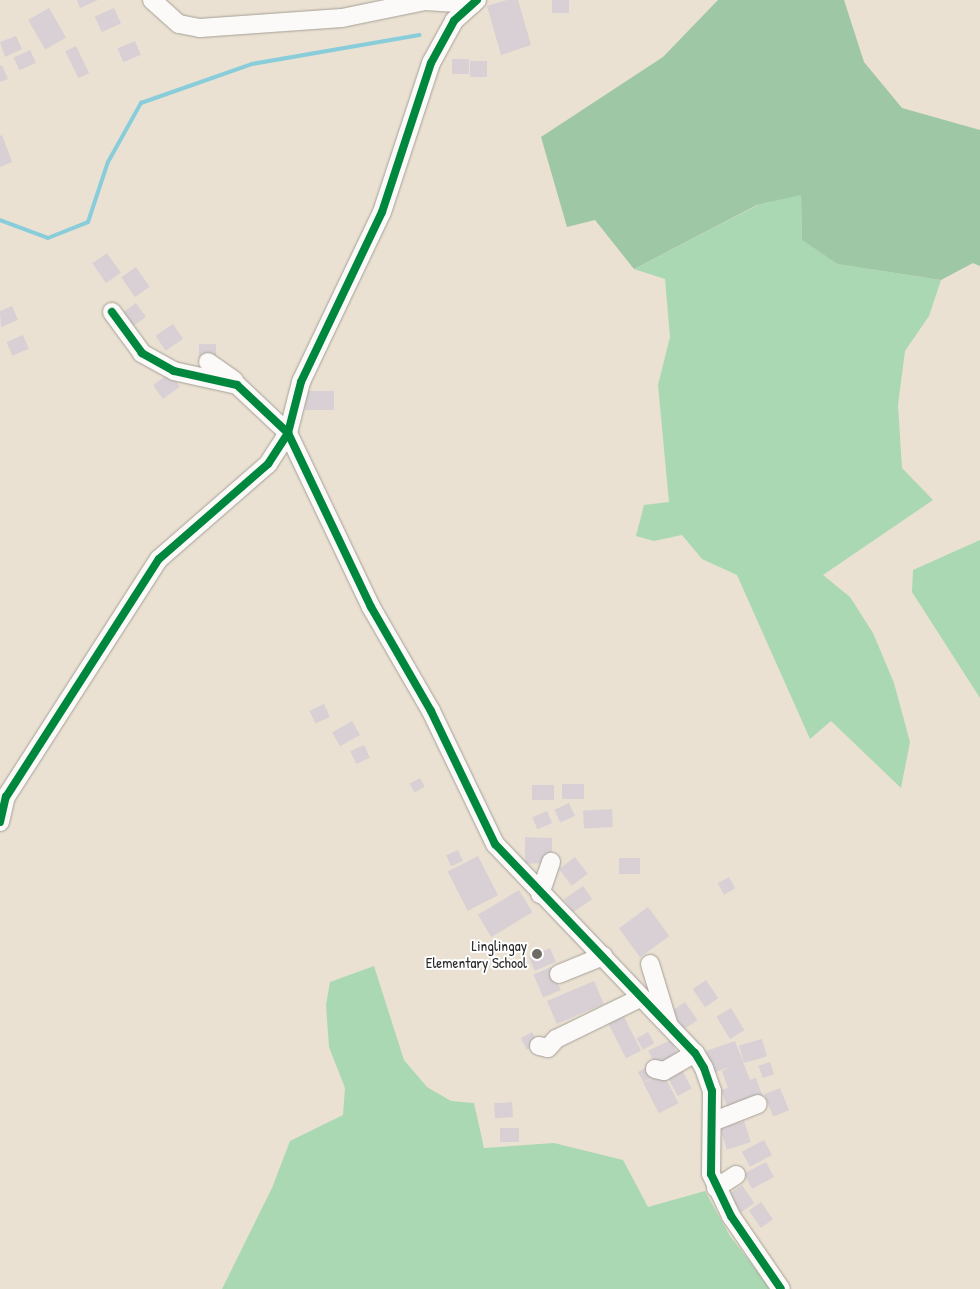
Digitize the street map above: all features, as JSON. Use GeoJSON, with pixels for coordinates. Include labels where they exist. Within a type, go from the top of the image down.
{"type":"FeatureCollection","features":[{"type":"Feature","properties":{"kind":"street"},"geometry":{"type":"LineString","coordinates":[[152,0],[179,24],[200,28],[342,18],[425,1],[475,2]]}},
{"type":"Feature","properties":{"kind":"street"},"geometry":{"type":"LineString","coordinates":[[0,822],[6,797],[159,559],[268,464],[288,433],[301,382],[382,212],[431,62],[454,21],[475,2]]}},
{"type":"Feature","properties":{"kind":"street"},"geometry":{"type":"LineString","coordinates":[[112,312],[142,353],[174,370],[237,385]]}},
{"type":"Feature","properties":{"kind":"street"},"geometry":{"type":"LineString","coordinates":[[208,362],[224,369],[237,385],[288,433],[371,607],[432,712],[495,844],[540,894],[603,956],[640,998],[695,1053],[712,1091],[710,1174],[716,1188],[781,1289]]}},
{"type":"Feature","properties":{"kind":"street"},"geometry":{"type":"LineString","coordinates":[[540,894],[551,862]]}},
{"type":"Feature","properties":{"kind":"street"},"geometry":{"type":"LineString","coordinates":[[559,974],[603,956]]}},
{"type":"Feature","properties":{"kind":"street"},"geometry":{"type":"LineString","coordinates":[[650,964],[668,1024]]}},
{"type":"Feature","properties":{"kind":"street"},"geometry":{"type":"LineString","coordinates":[[539,1046],[548,1048],[556,1039],[640,998]]}},
{"type":"Feature","properties":{"kind":"street"},"geometry":{"type":"LineString","coordinates":[[655,1070],[664,1070],[695,1053]]}},
{"type":"Feature","properties":{"kind":"street"},"geometry":{"type":"LineString","coordinates":[[712,1122],[758,1104]]}},
{"type":"Feature","properties":{"kind":"street"},"geometry":{"type":"LineString","coordinates":[[716,1188],[736,1175]]}},
{"type":"Feature","properties":{"kind":"green space"},"geometry":{"type":"Polygon","coordinates":[[[718,0],[844,0],[864,62],[902,108],[980,130],[980,266],[973,263],[941,280],[837,264],[802,240],[801,195],[757,205],[634,269],[595,220],[567,227],[541,137],[663,57],[718,0]]]}},
{"type":"Feature","properties":{"kind":"green space"},"geometry":{"type":"Polygon","coordinates":[[[801,194],[802,240],[837,264],[941,280],[929,316],[905,351],[898,405],[902,468],[933,500],[823,575],[850,597],[873,633],[894,683],[910,742],[901,788],[831,721],[810,739],[737,575],[702,559],[682,535],[654,541],[636,536],[644,505],[669,502],[658,385],[670,337],[665,279],[634,269],[758,205],[801,194]]]}},
{"type":"Feature","properties":{"kind":"green space"},"geometry":{"type":"Polygon","coordinates":[[[980,540],[980,698],[912,592],[913,570],[980,540]]]}},
{"type":"Feature","properties":{"kind":"green space"},"geometry":{"type":"Polygon","coordinates":[[[374,966],[404,1060],[427,1087],[451,1101],[474,1103],[484,1148],[554,1143],[623,1160],[648,1207],[705,1191],[730,1236],[771,1289],[222,1289],[272,1188],[290,1141],[343,1115],[345,1088],[329,1047],[326,1005],[330,982],[374,966]]]}},
{"type":"Feature","properties":{"kind":"building"},"geometry":{"type":"Polygon","coordinates":[[[77,0],[98,0],[80,8],[77,0]]]}},
{"type":"Feature","properties":{"kind":"building"},"geometry":{"type":"Polygon","coordinates":[[[507,0],[518,0],[531,45],[501,55],[487,6],[507,0]]]}},
{"type":"Feature","properties":{"kind":"building"},"geometry":{"type":"Polygon","coordinates":[[[552,0],[569,0],[569,13],[552,13],[552,0]]]}},
{"type":"Feature","properties":{"kind":"building"},"geometry":{"type":"Polygon","coordinates":[[[49,8],[66,37],[45,49],[28,20],[49,8]]]}},
{"type":"Feature","properties":{"kind":"building"},"geometry":{"type":"Polygon","coordinates":[[[114,8],[121,24],[102,32],[95,17],[114,8]]]}},
{"type":"Feature","properties":{"kind":"building"},"geometry":{"type":"Polygon","coordinates":[[[16,36],[22,49],[5,57],[0,42],[16,36]]]}},
{"type":"Feature","properties":{"kind":"building"},"geometry":{"type":"Polygon","coordinates":[[[135,41],[141,55],[123,62],[118,48],[135,41]]]}},
{"type":"Feature","properties":{"kind":"building"},"geometry":{"type":"Polygon","coordinates":[[[76,46],[89,73],[78,78],[65,51],[76,46]]]}},
{"type":"Feature","properties":{"kind":"building"},"geometry":{"type":"Polygon","coordinates":[[[30,50],[36,63],[20,70],[14,58],[30,50]]]}},
{"type":"Feature","properties":{"kind":"building"},"geometry":{"type":"Polygon","coordinates":[[[452,59],[469,59],[469,74],[452,74],[452,59]]]}},
{"type":"Feature","properties":{"kind":"building"},"geometry":{"type":"Polygon","coordinates":[[[470,61],[487,61],[487,77],[470,77],[470,61]]]}},
{"type":"Feature","properties":{"kind":"building"},"geometry":{"type":"Polygon","coordinates":[[[2,65],[8,79],[0,82],[0,66],[2,65]]]}},
{"type":"Feature","properties":{"kind":"building"},"geometry":{"type":"Polygon","coordinates":[[[2,135],[12,162],[0,167],[0,136],[2,135]]]}},
{"type":"Feature","properties":{"kind":"building"},"geometry":{"type":"Polygon","coordinates":[[[107,253],[121,273],[106,283],[92,263],[107,253]]]}},
{"type":"Feature","properties":{"kind":"building"},"geometry":{"type":"Polygon","coordinates":[[[136,267],[150,287],[135,297],[121,277],[136,267]]]}},
{"type":"Feature","properties":{"kind":"building"},"geometry":{"type":"Polygon","coordinates":[[[136,303],[146,317],[130,329],[120,315],[136,303]]]}},
{"type":"Feature","properties":{"kind":"building"},"geometry":{"type":"Polygon","coordinates":[[[12,306],[18,320],[1,327],[0,311],[12,306]]]}},
{"type":"Feature","properties":{"kind":"building"},"geometry":{"type":"Polygon","coordinates":[[[173,324],[183,339],[166,351],[156,336],[173,324]]]}},
{"type":"Feature","properties":{"kind":"building"},"geometry":{"type":"Polygon","coordinates":[[[23,335],[29,349],[12,356],[6,342],[23,335]]]}},
{"type":"Feature","properties":{"kind":"building"},"geometry":{"type":"Polygon","coordinates":[[[199,344],[216,344],[216,359],[199,359],[199,344]]]}},
{"type":"Feature","properties":{"kind":"building"},"geometry":{"type":"Polygon","coordinates":[[[170,373],[180,387],[163,399],[153,385],[170,373]]]}},
{"type":"Feature","properties":{"kind":"building"},"geometry":{"type":"Polygon","coordinates":[[[305,391],[334,391],[334,410],[305,410],[305,391]]]}},
{"type":"Feature","properties":{"kind":"building"},"geometry":{"type":"Polygon","coordinates":[[[324,704],[330,717],[315,723],[309,711],[324,704]]]}},
{"type":"Feature","properties":{"kind":"building"},"geometry":{"type":"Polygon","coordinates":[[[352,721],[360,735],[340,746],[332,732],[352,721]]]}},
{"type":"Feature","properties":{"kind":"building"},"geometry":{"type":"Polygon","coordinates":[[[364,745],[370,758],[356,764],[350,751],[364,745]]]}},
{"type":"Feature","properties":{"kind":"building"},"geometry":{"type":"Polygon","coordinates":[[[420,778],[425,787],[414,793],[410,784],[420,778]]]}},
{"type":"Feature","properties":{"kind":"building"},"geometry":{"type":"Polygon","coordinates":[[[562,784],[584,784],[584,799],[562,799],[562,784]]]}},
{"type":"Feature","properties":{"kind":"building"},"geometry":{"type":"Polygon","coordinates":[[[532,785],[554,785],[554,800],[532,800],[532,785]]]}},
{"type":"Feature","properties":{"kind":"building"},"geometry":{"type":"Polygon","coordinates":[[[569,803],[575,816],[560,822],[554,810],[569,803]]]}},
{"type":"Feature","properties":{"kind":"building"},"geometry":{"type":"Polygon","coordinates":[[[612,809],[613,827],[584,828],[583,811],[612,809]]]}},
{"type":"Feature","properties":{"kind":"building"},"geometry":{"type":"Polygon","coordinates":[[[547,811],[552,823],[537,829],[532,817],[547,811]]]}},
{"type":"Feature","properties":{"kind":"building"},"geometry":{"type":"Polygon","coordinates":[[[525,837],[552,838],[552,858],[543,858],[543,863],[525,864],[525,837]]]}},
{"type":"Feature","properties":{"kind":"building"},"geometry":{"type":"Polygon","coordinates":[[[458,850],[463,861],[451,866],[446,855],[458,850]]]}},
{"type":"Feature","properties":{"kind":"building"},"geometry":{"type":"Polygon","coordinates":[[[478,856],[498,895],[468,911],[448,871],[478,856]]]}},
{"type":"Feature","properties":{"kind":"building"},"geometry":{"type":"Polygon","coordinates":[[[575,857],[588,874],[572,886],[559,869],[575,857]]]}},
{"type":"Feature","properties":{"kind":"building"},"geometry":{"type":"Polygon","coordinates":[[[619,858],[640,858],[640,874],[619,874],[619,858]]]}},
{"type":"Feature","properties":{"kind":"building"},"geometry":{"type":"Polygon","coordinates":[[[729,877],[735,888],[724,895],[718,883],[729,877]]]}},
{"type":"Feature","properties":{"kind":"building"},"geometry":{"type":"Polygon","coordinates":[[[583,886],[592,899],[573,912],[564,899],[583,886]]]}},
{"type":"Feature","properties":{"kind":"building"},"geometry":{"type":"Polygon","coordinates":[[[519,890],[532,912],[491,937],[478,915],[519,890]]]}},
{"type":"Feature","properties":{"kind":"building"},"geometry":{"type":"Polygon","coordinates":[[[648,907],[669,936],[640,957],[619,928],[648,907]]]}},
{"type":"Feature","properties":{"kind":"building"},"geometry":{"type":"Polygon","coordinates":[[[550,948],[556,962],[535,971],[529,957],[550,948]]]}},
{"type":"Feature","properties":{"kind":"building"},"geometry":{"type":"Polygon","coordinates":[[[551,967],[561,990],[543,997],[534,974],[551,967]]]}},
{"type":"Feature","properties":{"kind":"building"},"geometry":{"type":"Polygon","coordinates":[[[706,980],[718,998],[705,1007],[693,989],[706,980]]]}},
{"type":"Feature","properties":{"kind":"building"},"geometry":{"type":"Polygon","coordinates":[[[594,981],[604,1004],[557,1024],[547,1001],[594,981]]]}},
{"type":"Feature","properties":{"kind":"building"},"geometry":{"type":"Polygon","coordinates":[[[685,1002],[697,1020],[684,1029],[672,1011],[685,1002]]]}},
{"type":"Feature","properties":{"kind":"building"},"geometry":{"type":"Polygon","coordinates":[[[731,1008],[744,1030],[730,1039],[716,1017],[731,1008]]]}},
{"type":"Feature","properties":{"kind":"building"},"geometry":{"type":"Polygon","coordinates":[[[623,1015],[641,1051],[626,1058],[608,1023],[623,1015]]]}},
{"type":"Feature","properties":{"kind":"building"},"geometry":{"type":"Polygon","coordinates":[[[532,1032],[538,1043],[527,1050],[521,1038],[532,1032]]]}},
{"type":"Feature","properties":{"kind":"building"},"geometry":{"type":"Polygon","coordinates":[[[648,1032],[654,1043],[643,1050],[637,1038],[648,1032]]]}},
{"type":"Feature","properties":{"kind":"building"},"geometry":{"type":"Polygon","coordinates":[[[762,1039],[767,1056],[744,1063],[739,1046],[762,1039]]]}},
{"type":"Feature","properties":{"kind":"building"},"geometry":{"type":"Polygon","coordinates":[[[671,1040],[678,1055],[656,1066],[648,1051],[671,1040]]]}},
{"type":"Feature","properties":{"kind":"building"},"geometry":{"type":"Polygon","coordinates":[[[735,1041],[750,1080],[756,1078],[764,1100],[729,1112],[721,1090],[728,1088],[722,1071],[732,1066],[713,1073],[706,1051],[735,1041]]]}},
{"type":"Feature","properties":{"kind":"building"},"geometry":{"type":"Polygon","coordinates":[[[770,1062],[774,1074],[763,1078],[759,1066],[770,1062]]]}},
{"type":"Feature","properties":{"kind":"building"},"geometry":{"type":"Polygon","coordinates":[[[648,1066],[654,1076],[644,1082],[638,1072],[648,1066]]]}},
{"type":"Feature","properties":{"kind":"building"},"geometry":{"type":"Polygon","coordinates":[[[682,1070],[692,1089],[678,1096],[668,1078],[682,1070]]]}},
{"type":"Feature","properties":{"kind":"building"},"geometry":{"type":"Polygon","coordinates":[[[663,1073],[678,1103],[659,1113],[643,1083],[663,1073]]]}},
{"type":"Feature","properties":{"kind":"building"},"geometry":{"type":"Polygon","coordinates":[[[780,1088],[789,1110],[773,1117],[764,1094],[780,1088]]]}},
{"type":"Feature","properties":{"kind":"building"},"geometry":{"type":"Polygon","coordinates":[[[512,1102],[513,1117],[495,1118],[494,1103],[512,1102]]]}},
{"type":"Feature","properties":{"kind":"building"},"geometry":{"type":"Polygon","coordinates":[[[744,1121],[751,1142],[727,1150],[720,1129],[744,1121]]]}},
{"type":"Feature","properties":{"kind":"building"},"geometry":{"type":"Polygon","coordinates":[[[500,1128],[519,1128],[519,1142],[500,1142],[500,1128]]]}},
{"type":"Feature","properties":{"kind":"building"},"geometry":{"type":"Polygon","coordinates":[[[764,1140],[772,1155],[750,1167],[742,1152],[764,1140]]]}},
{"type":"Feature","properties":{"kind":"building"},"geometry":{"type":"Polygon","coordinates":[[[766,1162],[774,1177],[752,1189],[744,1174],[766,1162]]]}},
{"type":"Feature","properties":{"kind":"building"},"geometry":{"type":"Polygon","coordinates":[[[742,1185],[754,1203],[741,1212],[729,1194],[742,1185]]]}},
{"type":"Feature","properties":{"kind":"building"},"geometry":{"type":"Polygon","coordinates":[[[761,1202],[773,1219],[761,1228],[749,1211],[761,1202]]]}},
{"type":"Feature","properties":{"kind":"waterway"},"geometry":{"type":"LineString","coordinates":[[0,220],[48,238],[88,222],[108,162],[141,103],[252,64],[420,35]]}},
{"type":"Feature","properties":{"kind":"cycle path"},"geometry":{"type":"LineString","coordinates":[[477,0],[454,21],[431,63],[382,212],[301,382],[288,433],[371,607],[431,711],[495,844],[695,1053],[704,1068],[712,1091],[711,1174],[731,1216],[781,1289]]}},
{"type":"Feature","properties":{"kind":"cycle path"},"geometry":{"type":"LineString","coordinates":[[0,822],[6,797],[159,559],[268,464],[288,433],[237,385],[174,371],[142,353],[112,312]]}},
{"type":"Feature","properties":{"kind":"place","name":"Linglingay Elementary School"},"geometry":{"type":"Point","coordinates":[537,954]}}]}
